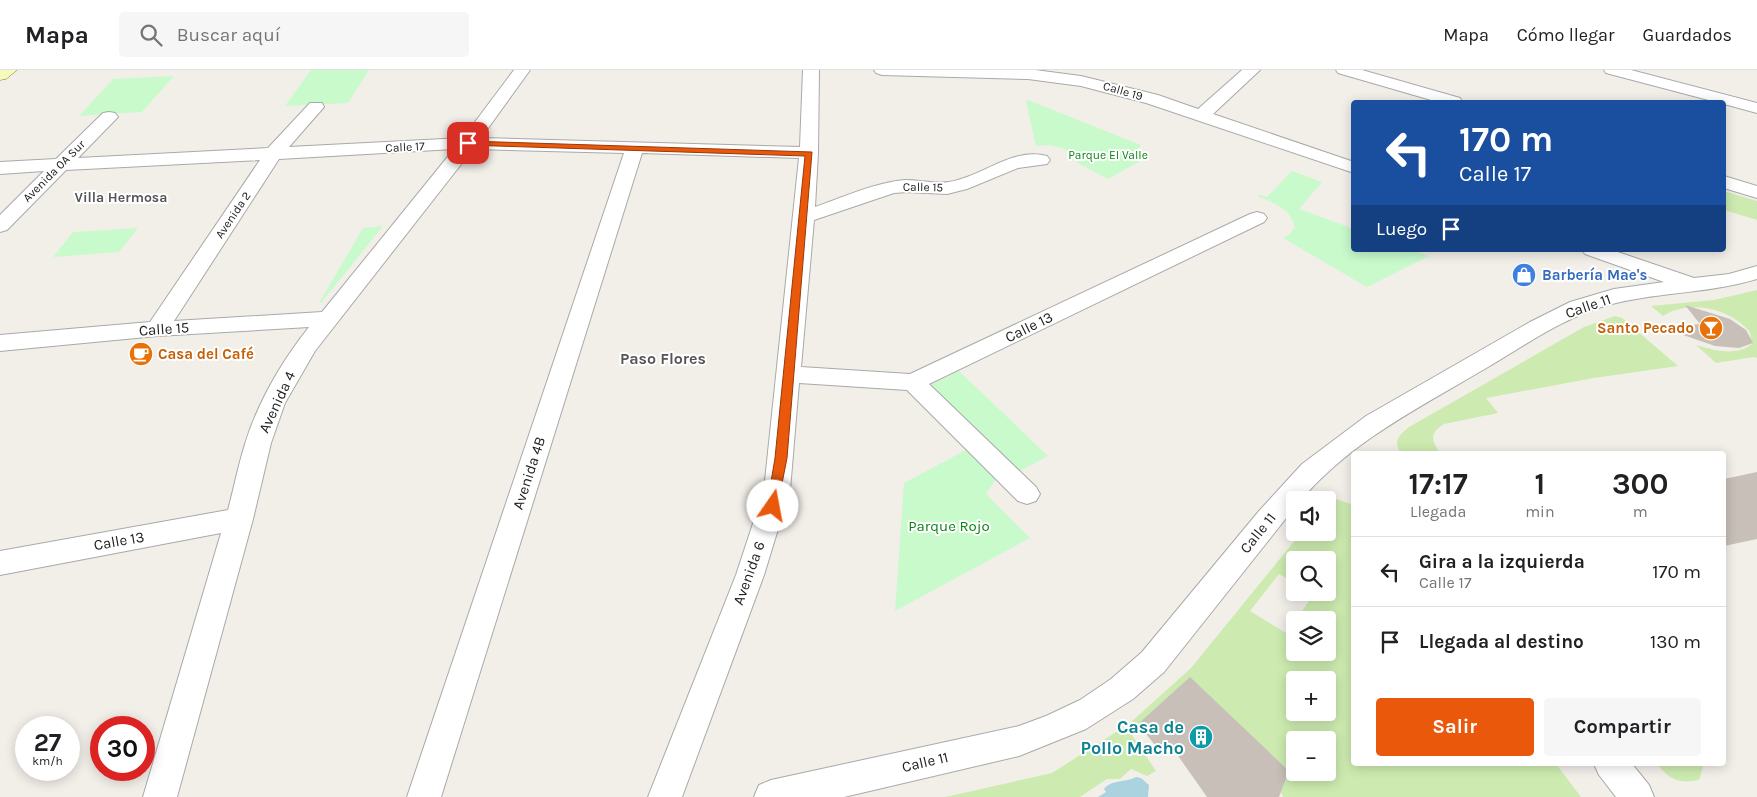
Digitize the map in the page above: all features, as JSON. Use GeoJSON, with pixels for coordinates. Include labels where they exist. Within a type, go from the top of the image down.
{"type":"FeatureCollection","features":[{"type":"Feature","properties":{"kind":"main road"},"geometry":{"type":"LineString","coordinates":[[0,75],[8,70]]}},
{"type":"Feature","properties":{"kind":"street","name":"Avenida 4"},"geometry":{"type":"LineString","coordinates":[[160,797],[239,519],[258,442],[273,403],[294,366],[328,319],[468,143],[522,70]]}},
{"type":"Feature","properties":{"kind":"street","name":"Avenida 6"},"geometry":{"type":"LineString","coordinates":[[665,797],[750,575],[773,506],[779,474],[804,217],[809,153],[811,70]]}},
{"type":"Feature","properties":{"kind":"street","name":"Calle 19"},"geometry":{"type":"LineString","coordinates":[[882,70],[985,71],[1044,75],[1081,80],[1116,88],[1351,167]]}},
{"type":"Feature","properties":{"kind":"street"},"geometry":{"type":"LineString","coordinates":[[1201,116],[1252,70]]}},
{"type":"Feature","properties":{"kind":"street"},"geometry":{"type":"LineString","coordinates":[[1344,70],[1447,100]]}},
{"type":"Feature","properties":{"kind":"street"},"geometry":{"type":"LineString","coordinates":[[1612,70],[1757,108]]}},
{"type":"Feature","properties":{"kind":"street","name":"Avenida 2"},"geometry":{"type":"LineString","coordinates":[[157,329],[273,154],[316,107]]}},
{"type":"Feature","properties":{"kind":"street","name":"Avenida 0A Sur"},"geometry":{"type":"LineString","coordinates":[[0,226],[109,116]]}},
{"type":"Feature","properties":{"kind":"street","name":"Calle 17"},"geometry":{"type":"LineString","coordinates":[[0,168],[468,143],[809,153]]}},
{"type":"Feature","properties":{"kind":"street","name":"Avenida 4B"},"geometry":{"type":"LineString","coordinates":[[424,797],[634,149]]}},
{"type":"Feature","properties":{"kind":"street","name":"Calle 15"},"geometry":{"type":"LineString","coordinates":[[804,217],[891,188],[907,186],[947,188],[960,185],[1014,164],[1041,160]]}},
{"type":"Feature","properties":{"kind":"street"},"geometry":{"type":"LineString","coordinates":[[1726,183],[1757,192]]}},
{"type":"Feature","properties":{"kind":"street","name":"Calle 13"},"geometry":{"type":"LineString","coordinates":[[789,374],[913,382],[1257,218]]}},
{"type":"Feature","properties":{"kind":"street"},"geometry":{"type":"LineString","coordinates":[[1598,252],[1694,285]]}},
{"type":"Feature","properties":{"kind":"street","name":"Calle 11"},"geometry":{"type":"LineString","coordinates":[[771,797],[1019,742],[1084,716],[1132,682],[1153,662],[1268,519],[1311,471],[1358,447],[1375,422],[1538,327],[1578,307],[1614,296],[1730,280],[1757,272]]}},
{"type":"Feature","properties":{"kind":"street","name":"Calle 15"},"geometry":{"type":"LineString","coordinates":[[0,342],[157,329],[328,319]]}},
{"type":"Feature","properties":{"kind":"street"},"geometry":{"type":"LineString","coordinates":[[913,382],[1027,494]]}},
{"type":"Feature","properties":{"kind":"street","name":"Calle 13"},"geometry":{"type":"LineString","coordinates":[[0,563],[239,519]]}},
{"type":"Feature","properties":{"kind":"street"},"geometry":{"type":"LineString","coordinates":[[1613,766],[1638,797]]}},
{"type":"Feature","properties":{"kind":"green space"},"geometry":{"type":"Polygon","coordinates":[[[311,70],[369,70],[348,103],[285,106],[311,70]]]}},
{"type":"Feature","properties":{"kind":"green space"},"geometry":{"type":"Polygon","coordinates":[[[174,76],[142,112],[79,116],[113,79],[174,76]]]}},
{"type":"Feature","properties":{"kind":"green space","name":"Parque El Valle"},"geometry":{"type":"Polygon","coordinates":[[[1028,100],[1141,145],[1136,150],[1151,155],[1108,179],[1078,163],[1075,156],[1065,149],[1050,145],[1036,146],[1026,102],[1028,100]]]}},
{"type":"Feature","properties":{"kind":"green space"},"geometry":{"type":"Polygon","coordinates":[[[1292,171],[1322,182],[1299,209],[1351,228],[1351,252],[1418,252],[1429,256],[1367,287],[1283,238],[1291,233],[1295,227],[1293,220],[1280,207],[1257,196],[1267,197],[1292,171]]]}},
{"type":"Feature","properties":{"kind":"green space"},"geometry":{"type":"Polygon","coordinates":[[[1726,192],[1757,201],[1757,220],[1726,211],[1726,192]]]}},
{"type":"Feature","properties":{"kind":"green space"},"geometry":{"type":"Polygon","coordinates":[[[383,226],[321,303],[319,303],[363,228],[383,226]]]}},
{"type":"Feature","properties":{"kind":"green space"},"geometry":{"type":"Polygon","coordinates":[[[138,228],[119,252],[53,257],[73,232],[138,228]]]}},
{"type":"Feature","properties":{"kind":"green space"},"geometry":{"type":"Polygon","coordinates":[[[1757,290],[1757,358],[1716,363],[1696,345],[1732,351],[1752,344],[1750,332],[1732,317],[1721,312],[1697,307],[1673,311],[1663,316],[1651,306],[1714,300],[1757,290]]]}},
{"type":"Feature","properties":{"kind":"green space"},"geometry":{"type":"Polygon","coordinates":[[[1615,316],[1622,318],[1678,366],[1594,378],[1486,398],[1498,413],[1444,424],[1439,427],[1433,438],[1439,451],[1400,451],[1397,446],[1398,439],[1409,427],[1584,327],[1615,316]]]}},
{"type":"Feature","properties":{"kind":"green space"},"geometry":{"type":"Polygon","coordinates":[[[959,371],[1048,456],[1018,472],[931,385],[959,371]]]}},
{"type":"Feature","properties":{"kind":"green space","name":"Parque Rojo"},"geometry":{"type":"Polygon","coordinates":[[[966,450],[996,479],[986,494],[1030,538],[895,611],[904,483],[966,450]]]}},
{"type":"Feature","properties":{"kind":"green space"},"geometry":{"type":"Polygon","coordinates":[[[1336,499],[1351,504],[1351,766],[1558,766],[1581,797],[1283,797],[1281,792],[1286,779],[1286,781],[1336,781],[1336,731],[1286,731],[1286,768],[1190,678],[1130,732],[1156,771],[1147,776],[1131,769],[1120,779],[1107,779],[1080,797],[945,797],[1052,773],[1130,723],[1191,668],[1286,551],[1286,578],[1279,574],[1250,611],[1286,633],[1286,661],[1336,661],[1336,611],[1302,611],[1309,601],[1336,601],[1336,551],[1286,551],[1294,541],[1336,541],[1336,499]]]}},
{"type":"Feature","properties":{"kind":"green space"},"geometry":{"type":"Polygon","coordinates":[[[1659,766],[1703,766],[1699,780],[1680,781],[1666,774],[1659,766]]]}},
{"type":"Feature","properties":{"kind":"water"},"geometry":{"type":"Polygon","coordinates":[[[1136,777],[1141,778],[1149,785],[1148,797],[1098,797],[1106,792],[1104,789],[1107,786],[1136,777]]]}},
{"type":"Feature","properties":{"kind":"building","name":"Santo Pecado"},"geometry":{"type":"Polygon","coordinates":[[[1685,305],[1730,319],[1746,330],[1753,343],[1739,348],[1715,346],[1663,328],[1700,324],[1685,305]]]}},
{"type":"Feature","properties":{"kind":"building"},"geometry":{"type":"Polygon","coordinates":[[[1757,472],[1757,539],[1726,546],[1726,479],[1757,472]]]}},
{"type":"Feature","properties":{"kind":"building","name":"Casa de Pollo Macho"},"geometry":{"type":"Polygon","coordinates":[[[1190,677],[1286,768],[1286,779],[1279,797],[1207,797],[1174,750],[1163,755],[1138,724],[1190,677]]]}},
{"type":"Feature","properties":{"kind":"place","name":"Barbería Mae's"},"geometry":{"type":"Point","coordinates":[1524,275]}},
{"type":"Feature","properties":{"kind":"place","name":"Santo Pecado"},"geometry":{"type":"Point","coordinates":[1711,328]}},
{"type":"Feature","properties":{"kind":"place","name":"Casa del Café"},"geometry":{"type":"Point","coordinates":[141,354]}},
{"type":"Feature","properties":{"kind":"place","name":"Casa de Pollo Macho"},"geometry":{"type":"Point","coordinates":[1201,737]}},
{"type":"Feature","properties":{"kind":"district","name":"Villa Hermosa"},"geometry":{"type":"Point","coordinates":[121,197]}},
{"type":"Feature","properties":{"kind":"district","name":"Paso Flores"},"geometry":{"type":"Point","coordinates":[663,358]}},
{"type":"Feature","properties":{"kind":"route"},"geometry":{"type":"LineString","coordinates":[[468,143],[809,153],[781,458],[773,506]]}}]}
